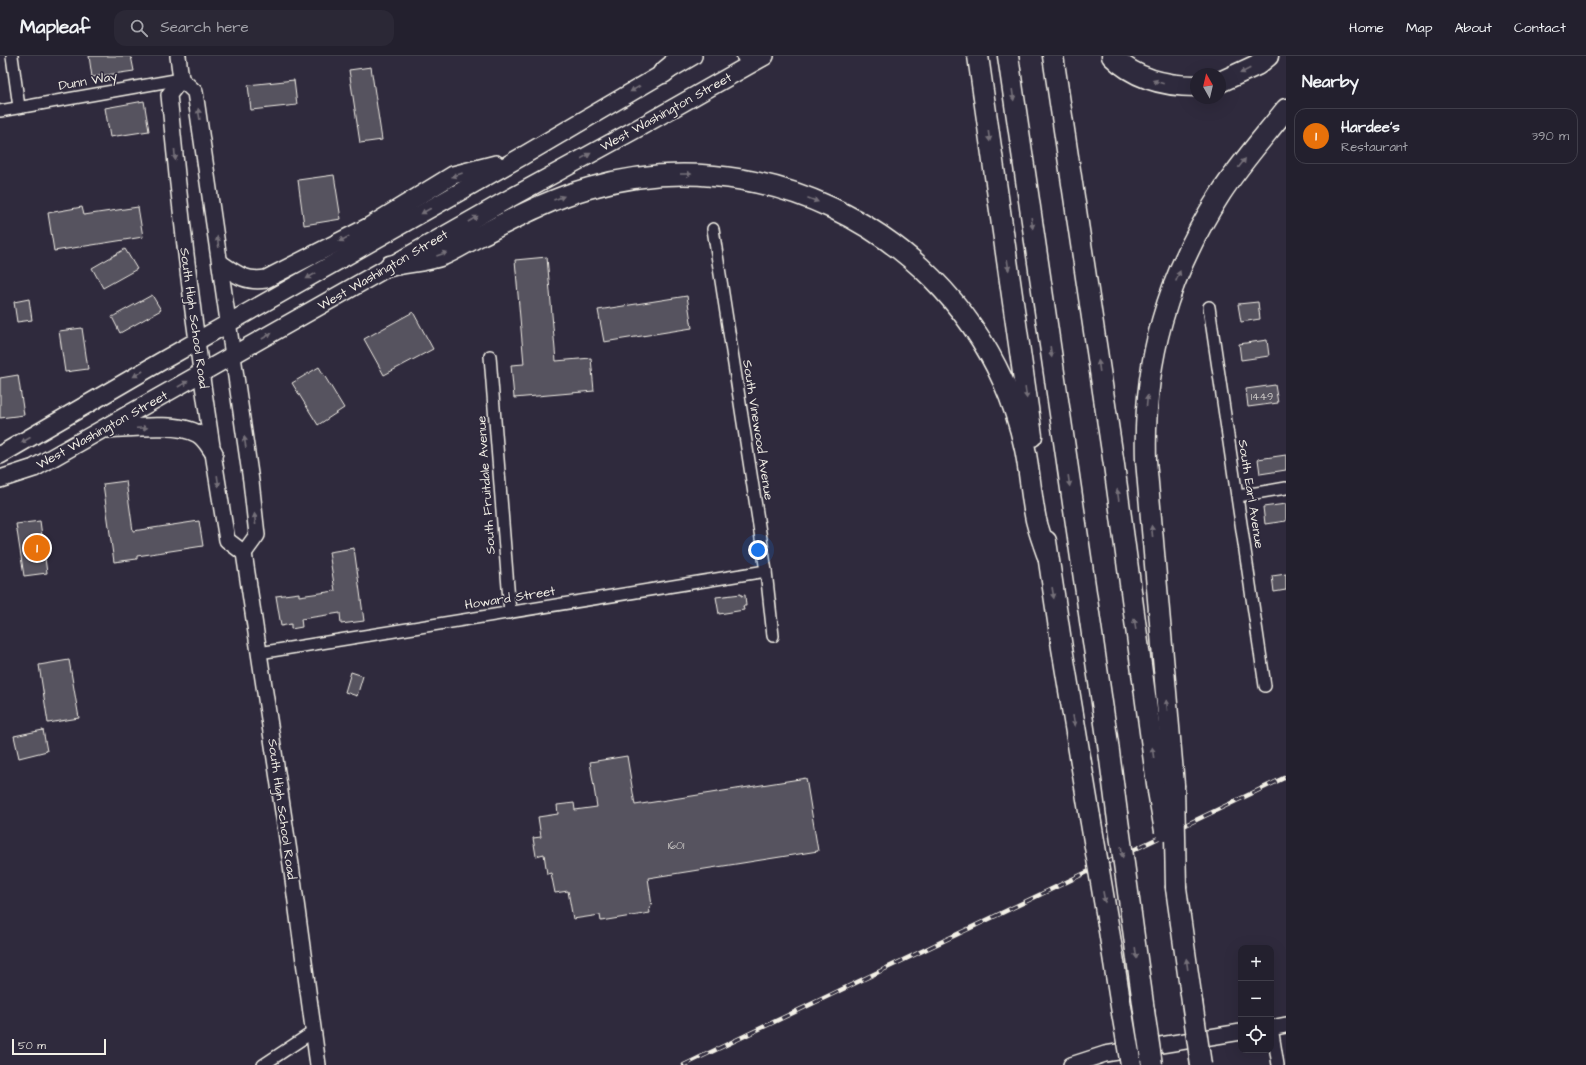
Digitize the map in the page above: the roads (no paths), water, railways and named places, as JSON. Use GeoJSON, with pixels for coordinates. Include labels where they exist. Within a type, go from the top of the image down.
{"type":"FeatureCollection","features":[{"type":"Feature","properties":{"kind":"highway"},"geometry":{"type":"LineString","coordinates":[[663,73],[674,64],[678,56]]}},
{"type":"Feature","properties":{"kind":"highway"},"geometry":{"type":"LineString","coordinates":[[747,56],[760,56]]}},
{"type":"Feature","properties":{"kind":"highway"},"geometry":{"type":"LineString","coordinates":[[978,56],[1044,519],[1047,554],[1131,1065]]}},
{"type":"Feature","properties":{"kind":"highway"},"geometry":{"type":"LineString","coordinates":[[1008,56],[1107,737],[1116,813],[1152,1065]]}},
{"type":"Feature","properties":{"kind":"highway"},"geometry":{"type":"LineString","coordinates":[[1053,56],[1114,465],[1166,788]]}},
{"type":"Feature","properties":{"kind":"highway"},"geometry":{"type":"LineString","coordinates":[[1112,56],[1127,68],[1160,83],[1190,86]]}},
{"type":"Feature","properties":{"kind":"highway"},"geometry":{"type":"LineString","coordinates":[[1226,79],[1251,68],[1268,56]]}},
{"type":"Feature","properties":{"kind":"highway"},"geometry":{"type":"LineString","coordinates":[[1201,1065],[1176,888],[1166,788],[1145,425],[1152,358],[1168,299],[1193,240],[1221,193],[1239,167],[1286,109]]}},
{"type":"Feature","properties":{"kind":"highway"},"geometry":{"type":"LineString","coordinates":[[390,266],[441,256],[539,206],[589,188],[643,176],[687,174],[707,175],[749,181],[793,192],[834,209],[865,225],[910,257],[943,289],[975,330],[1003,381],[1019,424],[1025,449],[1036,520],[1047,554]]}},
{"type":"Feature","properties":{"kind":"main road"},"geometry":{"type":"LineString","coordinates":[[0,455],[196,341],[521,157],[693,56]]}},
{"type":"Feature","properties":{"kind":"main road","name":"West Washington Street"},"geometry":{"type":"LineString","coordinates":[[0,479],[34,468],[765,56]]}},
{"type":"Feature","properties":{"kind":"main road"},"geometry":{"type":"LineString","coordinates":[[221,264],[242,277],[256,280],[266,279],[304,261],[368,226],[454,176],[521,157]]}},
{"type":"Feature","properties":{"kind":"main road"},"geometry":{"type":"LineString","coordinates":[[103,429],[152,427],[180,428],[199,435],[214,453]]}},
{"type":"Feature","properties":{"kind":"street"},"geometry":{"type":"LineString","coordinates":[[12,56],[19,108]]}},
{"type":"Feature","properties":{"kind":"street"},"geometry":{"type":"LineString","coordinates":[[178,56],[181,79],[195,92],[221,264],[251,481],[257,535],[244,552]]}},
{"type":"Feature","properties":{"kind":"street","name":"Dunn Way"},"geometry":{"type":"LineString","coordinates":[[0,111],[181,79]]}},
{"type":"Feature","properties":{"kind":"street","name":"South High School Road"},"geometry":{"type":"LineString","coordinates":[[181,79],[169,95],[179,201],[196,341],[227,540],[244,552],[291,865],[318,1065]]}},
{"type":"Feature","properties":{"kind":"street","name":"South Vinewood Avenue"},"geometry":{"type":"LineString","coordinates":[[713,229],[766,571],[773,636]]}},
{"type":"Feature","properties":{"kind":"street","name":"South Earl Avenue"},"geometry":{"type":"LineString","coordinates":[[1208,307],[1238,496],[1265,686]]}},
{"type":"Feature","properties":{"kind":"street","name":"South Fruitdale Avenue"},"geometry":{"type":"LineString","coordinates":[[490,356],[510,613]]}},
{"type":"Feature","properties":{"kind":"street"},"geometry":{"type":"LineString","coordinates":[[1238,496],[1286,488]]}},
{"type":"Feature","properties":{"kind":"street","name":"Howard Street"},"geometry":{"type":"LineString","coordinates":[[259,653],[766,571]]}},
{"type":"Feature","properties":{"kind":"street"},"geometry":{"type":"LineString","coordinates":[[1276,1027],[1278,1065]]}},
{"type":"Feature","properties":{"kind":"street"},"geometry":{"type":"LineString","coordinates":[[263,1065],[314,1032]]}},
{"type":"Feature","properties":{"kind":"street"},"geometry":{"type":"LineString","coordinates":[[1071,1065],[1105,1054],[1238,1032]]}},
{"type":"Feature","properties":{"kind":"railway"},"geometry":{"type":"LineString","coordinates":[[684,1065],[1286,777]]}},
{"type":"Feature","properties":{"kind":"place","name":"Hardee's"},"geometry":{"type":"Point","coordinates":[37,548]}}]}
